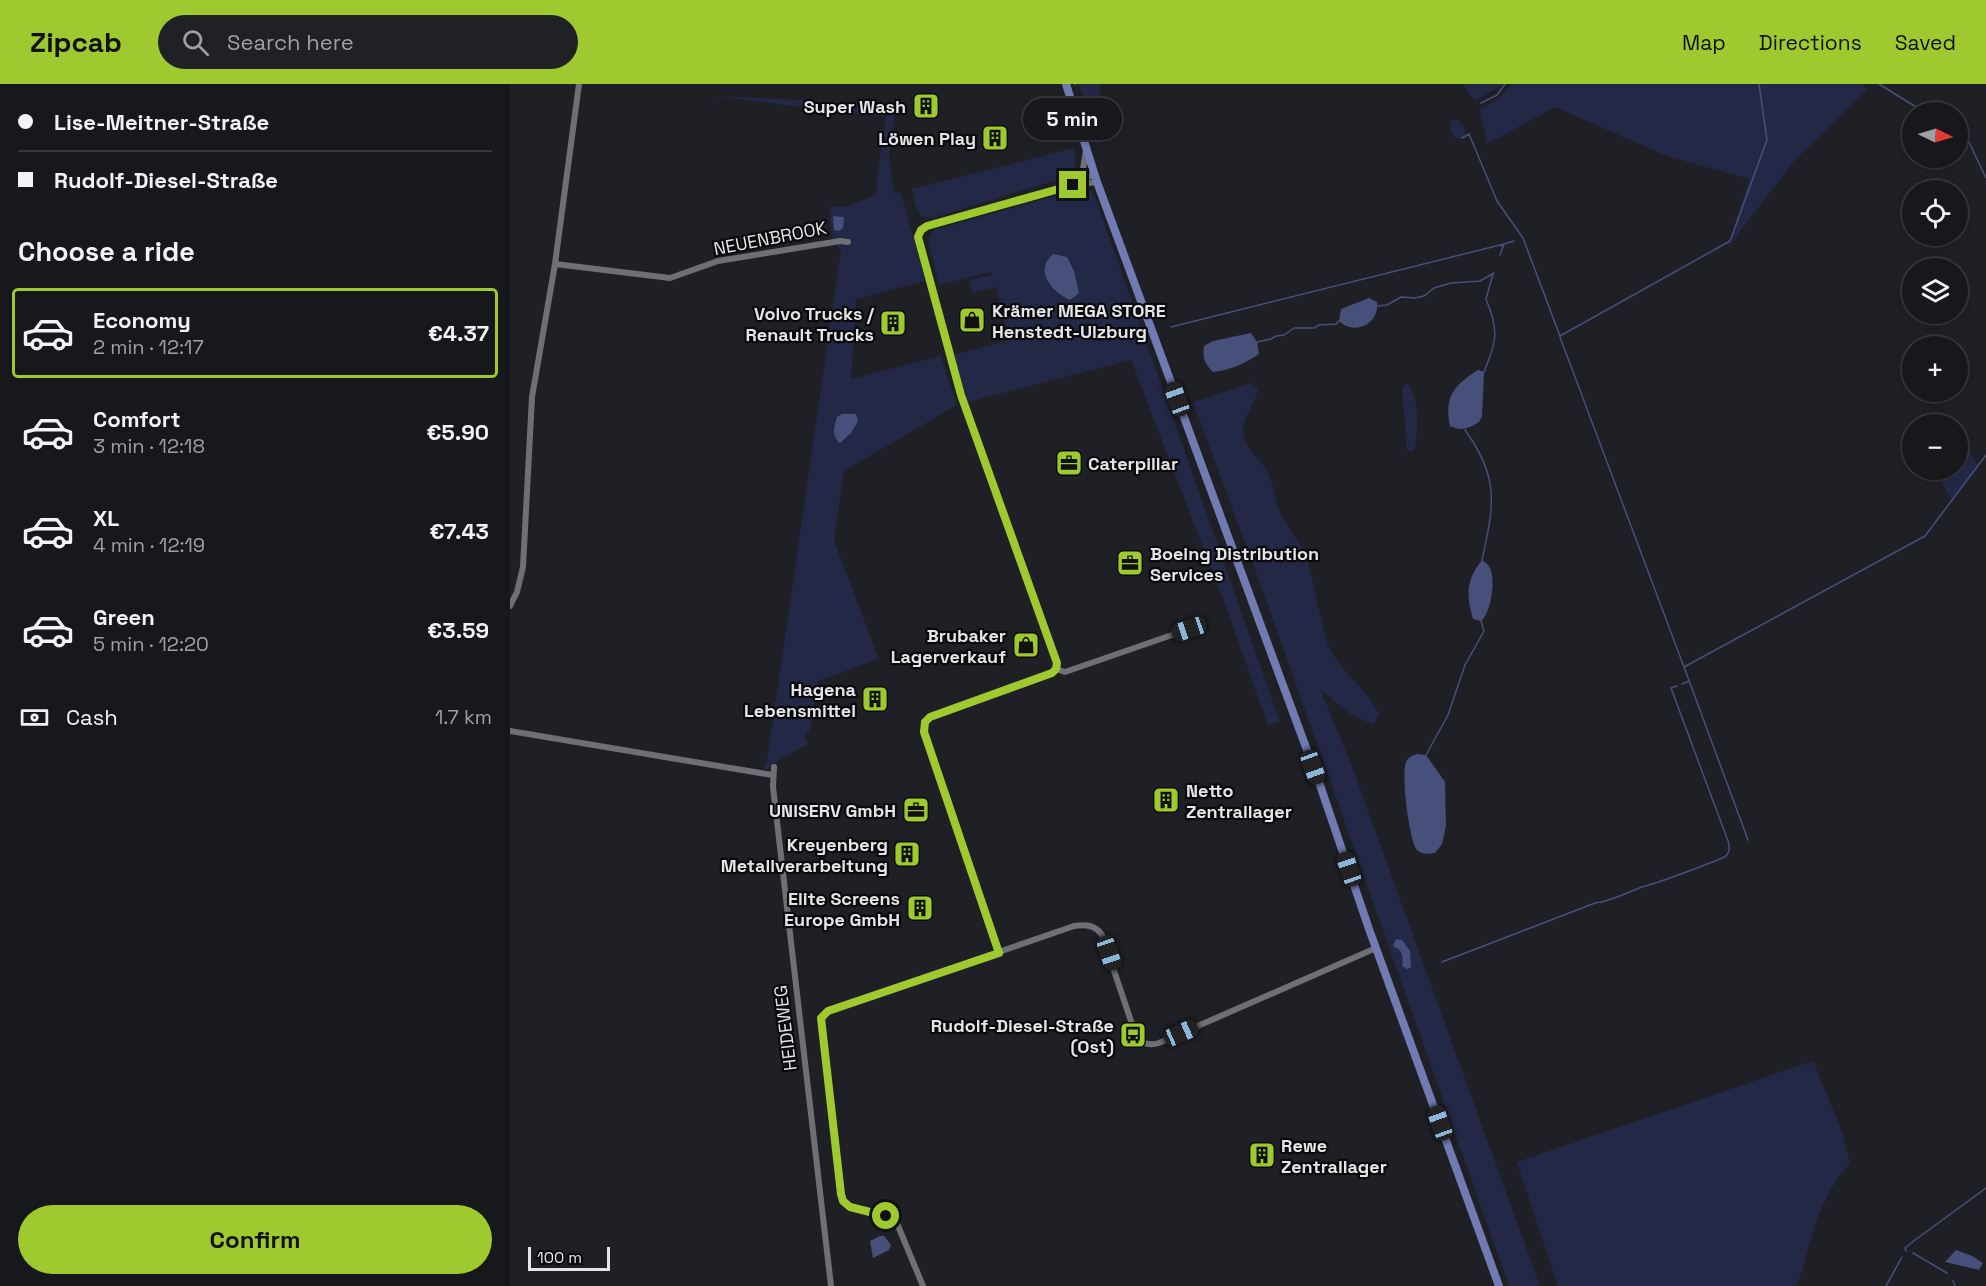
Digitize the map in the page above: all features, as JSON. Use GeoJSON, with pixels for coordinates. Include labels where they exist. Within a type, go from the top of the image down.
{"type":"FeatureCollection","features":[{"type":"Feature","properties":{"kind":"main road"},"geometry":{"type":"LineString","coordinates":[[1066,84],[1096,178],[1321,789],[1376,948],[1499,1286]]}},
{"type":"Feature","properties":{"kind":"street"},"geometry":{"type":"LineString","coordinates":[[510,606],[517,592],[523,567],[532,397],[555,264],[579,84]]}},
{"type":"Feature","properties":{"kind":"street"},"geometry":{"type":"LineString","coordinates":[[1073,185],[1083,169],[1086,148]]}},
{"type":"Feature","properties":{"kind":"street"},"geometry":{"type":"LineString","coordinates":[[999,953],[924,732],[925,722],[930,717],[1052,673],[1056,669],[1056,657],[961,395],[918,237],[921,230],[927,226],[1096,178]]}},
{"type":"Feature","properties":{"kind":"street","name":"NEUENBROOK"},"geometry":{"type":"LineString","coordinates":[[555,264],[670,278],[718,261],[840,240],[848,242]]}},
{"type":"Feature","properties":{"kind":"street"},"geometry":{"type":"LineString","coordinates":[[1056,669],[1065,672],[1195,627]]}},
{"type":"Feature","properties":{"kind":"street"},"geometry":{"type":"LineString","coordinates":[[510,730],[772,775]]}},
{"type":"Feature","properties":{"kind":"street","name":"HEIDEWEG"},"geometry":{"type":"LineString","coordinates":[[774,767],[772,775],[831,1286]]}},
{"type":"Feature","properties":{"kind":"street"},"geometry":{"type":"LineString","coordinates":[[923,1286],[896,1221],[886,1216],[850,1207],[843,1201],[821,1018],[828,1011],[1074,926],[1088,925],[1094,927],[1102,935],[1136,1034],[1140,1041],[1150,1045],[1160,1043],[1376,948]]}},
{"type":"Feature","properties":{"kind":"shaded area"},"geometry":{"type":"Polygon","coordinates":[[[1079,84],[1100,84],[1098,149],[1079,84]]]}},
{"type":"Feature","properties":{"kind":"shaded area"},"geometry":{"type":"Polygon","coordinates":[[[1462,84],[1504,84],[1477,100],[1462,84]]]}},
{"type":"Feature","properties":{"kind":"shaded area"},"geometry":{"type":"Polygon","coordinates":[[[1512,84],[1861,84],[1868,89],[1794,161],[1728,247],[1749,179],[1667,156],[1555,107],[1487,144],[1480,112],[1482,107],[1496,101],[1512,84]]]}},
{"type":"Feature","properties":{"kind":"shaded area"},"geometry":{"type":"Polygon","coordinates":[[[713,96],[896,104],[889,157],[894,193],[901,192],[925,281],[856,299],[851,379],[941,356],[957,405],[844,471],[834,541],[879,659],[818,681],[810,729],[804,738],[809,744],[782,758],[766,770],[764,766],[767,762],[841,250],[834,241],[830,206],[846,207],[877,194],[876,184],[886,117],[713,96]]]}},
{"type":"Feature","properties":{"kind":"shaded area"},"geometry":{"type":"Polygon","coordinates":[[[1453,120],[1458,120],[1464,126],[1465,135],[1462,138],[1455,138],[1451,132],[1450,124],[1453,120]]]}},
{"type":"Feature","properties":{"kind":"shaded area"},"geometry":{"type":"Polygon","coordinates":[[[1074,148],[1075,168],[1066,177],[932,218],[921,216],[915,204],[912,189],[1074,148]]]}},
{"type":"Feature","properties":{"kind":"shaded area"},"geometry":{"type":"Polygon","coordinates":[[[1083,188],[1090,190],[1095,197],[1280,722],[1268,725],[1226,607],[1131,360],[968,402],[954,355],[1009,340],[996,287],[972,293],[969,280],[992,275],[992,272],[939,285],[928,240],[934,230],[1083,188]]]}},
{"type":"Feature","properties":{"kind":"shaded area"},"geometry":{"type":"Polygon","coordinates":[[[833,216],[844,218],[843,228],[839,231],[834,230],[833,216]]]}},
{"type":"Feature","properties":{"kind":"shaded area"},"geometry":{"type":"Polygon","coordinates":[[[1053,254],[1067,257],[1074,271],[1079,293],[1070,300],[1051,286],[1047,280],[1045,267],[1047,260],[1053,254]]]}},
{"type":"Feature","properties":{"kind":"shaded area"},"geometry":{"type":"Polygon","coordinates":[[[1369,298],[1377,302],[1377,310],[1370,322],[1352,327],[1339,321],[1341,309],[1369,298]]]}},
{"type":"Feature","properties":{"kind":"shaded area"},"geometry":{"type":"Polygon","coordinates":[[[1251,333],[1257,342],[1259,354],[1237,366],[1213,372],[1205,360],[1204,346],[1213,341],[1251,333]]]}},
{"type":"Feature","properties":{"kind":"shaded area"},"geometry":{"type":"Polygon","coordinates":[[[1478,370],[1484,372],[1482,416],[1479,422],[1458,429],[1450,426],[1448,407],[1453,393],[1463,381],[1478,370]]]}},
{"type":"Feature","properties":{"kind":"shaded area"},"geometry":{"type":"Polygon","coordinates":[[[1250,383],[1258,388],[1244,422],[1246,441],[1267,471],[1280,512],[1307,560],[1328,645],[1339,664],[1374,705],[1379,714],[1374,724],[1352,715],[1321,691],[1351,764],[1540,1286],[1509,1286],[1265,597],[1193,402],[1250,383]]]}},
{"type":"Feature","properties":{"kind":"shaded area"},"geometry":{"type":"Polygon","coordinates":[[[1406,383],[1414,395],[1417,413],[1415,448],[1411,452],[1407,449],[1402,390],[1406,383]]]}},
{"type":"Feature","properties":{"kind":"shaded area"},"geometry":{"type":"Polygon","coordinates":[[[842,414],[856,414],[858,421],[851,433],[840,443],[834,431],[837,417],[842,414]]]}},
{"type":"Feature","properties":{"kind":"shaded area"},"geometry":{"type":"Polygon","coordinates":[[[1968,448],[1979,467],[1968,480],[1968,448]]]}},
{"type":"Feature","properties":{"kind":"shaded area"},"geometry":{"type":"Polygon","coordinates":[[[1941,480],[1968,480],[1951,500],[1941,480]]]}},
{"type":"Feature","properties":{"kind":"shaded area"},"geometry":{"type":"Polygon","coordinates":[[[1482,560],[1490,569],[1493,583],[1490,605],[1481,621],[1473,619],[1469,588],[1473,574],[1482,560]]]}},
{"type":"Feature","properties":{"kind":"shaded area"},"geometry":{"type":"Polygon","coordinates":[[[1417,754],[1426,755],[1445,782],[1446,826],[1442,844],[1435,853],[1428,854],[1417,850],[1411,834],[1405,793],[1405,769],[1408,759],[1417,754]]]}},
{"type":"Feature","properties":{"kind":"shaded area"},"geometry":{"type":"Polygon","coordinates":[[[1396,939],[1402,940],[1410,951],[1411,967],[1407,969],[1402,966],[1400,951],[1393,946],[1396,939]]]}},
{"type":"Feature","properties":{"kind":"shaded area"},"geometry":{"type":"Polygon","coordinates":[[[1813,1061],[1843,1134],[1850,1163],[1838,1178],[1822,1207],[1797,1286],[1558,1286],[1517,1162],[1813,1061]]]}},
{"type":"Feature","properties":{"kind":"shaded area"},"geometry":{"type":"Polygon","coordinates":[[[884,1236],[891,1245],[889,1250],[873,1258],[870,1241],[884,1236]]]}},
{"type":"Feature","properties":{"kind":"shaded area"},"geometry":{"type":"Polygon","coordinates":[[[1956,1250],[1983,1263],[1979,1270],[1945,1262],[1956,1250]]]}},
{"type":"Feature","properties":{"kind":"waterway"},"geometry":{"type":"LineString","coordinates":[[1481,103],[1497,95],[1505,84]]}},
{"type":"Feature","properties":{"kind":"waterway"},"geometry":{"type":"LineString","coordinates":[[1462,138],[1469,134],[1497,201],[1523,238],[1560,336],[1730,241],[1767,140],[1759,84]]}},
{"type":"Feature","properties":{"kind":"waterway"},"geometry":{"type":"LineString","coordinates":[[1879,84],[1908,102]]}},
{"type":"Feature","properties":{"kind":"waterway"},"geometry":{"type":"LineString","coordinates":[[1968,140],[1986,178]]}},
{"type":"Feature","properties":{"kind":"waterway"},"geometry":{"type":"LineString","coordinates":[[1500,255],[1504,244],[1514,241]]}},
{"type":"Feature","properties":{"kind":"waterway"},"geometry":{"type":"LineString","coordinates":[[1171,327],[1504,244]]}},
{"type":"Feature","properties":{"kind":"waterway"},"geometry":{"type":"LineString","coordinates":[[1378,306],[1387,305],[1401,297],[1424,296],[1434,288],[1451,283],[1480,281],[1494,273]]}},
{"type":"Feature","properties":{"kind":"waterway"},"geometry":{"type":"LineString","coordinates":[[1484,372],[1492,352],[1495,336],[1493,319],[1486,299],[1493,274]]}},
{"type":"Feature","properties":{"kind":"waterway"},"geometry":{"type":"LineString","coordinates":[[1257,342],[1284,335],[1294,328],[1314,328],[1319,325],[1336,324],[1339,321]]}},
{"type":"Feature","properties":{"kind":"waterway"},"geometry":{"type":"LineString","coordinates":[[1560,337],[1684,667]]}},
{"type":"Feature","properties":{"kind":"waterway"},"geometry":{"type":"LineString","coordinates":[[1465,430],[1484,463],[1491,492],[1489,523],[1482,560]]}},
{"type":"Feature","properties":{"kind":"waterway"},"geometry":{"type":"LineString","coordinates":[[1748,840],[1684,667],[1925,536],[1986,455]]}},
{"type":"Feature","properties":{"kind":"waterway"},"geometry":{"type":"LineString","coordinates":[[1426,755],[1448,715],[1465,665],[1484,631],[1481,621]]}},
{"type":"Feature","properties":{"kind":"waterway"},"geometry":{"type":"LineString","coordinates":[[1682,684],[1689,681]]}},
{"type":"Feature","properties":{"kind":"waterway"},"geometry":{"type":"LineString","coordinates":[[1442,962],[1595,903],[1687,872],[1727,855],[1728,841],[1671,688],[1677,686]]}},
{"type":"Feature","properties":{"kind":"waterway"},"geometry":{"type":"LineString","coordinates":[[1906,1251],[1905,1248],[1911,1243],[1986,1188]]}},
{"type":"Feature","properties":{"kind":"waterway"},"geometry":{"type":"LineString","coordinates":[[1913,1253],[1947,1273]]}},
{"type":"Feature","properties":{"kind":"waterway"},"geometry":{"type":"LineString","coordinates":[[1886,1286],[1902,1257]]}},
{"type":"Feature","properties":{"kind":"waterway"},"geometry":{"type":"LineString","coordinates":[[1953,1281],[1955,1286]]}},
{"type":"Feature","properties":{"kind":"place","name":"Super Wash"},"geometry":{"type":"Point","coordinates":[926,106]}},
{"type":"Feature","properties":{"kind":"place","name":"Löwen Play"},"geometry":{"type":"Point","coordinates":[995,138]}},
{"type":"Feature","properties":{"kind":"place","name":"Krämer MEGA STORE Henstedt-Ulzburg"},"geometry":{"type":"Point","coordinates":[972,320]}},
{"type":"Feature","properties":{"kind":"place","name":"Volvo Trucks / Renault Trucks"},"geometry":{"type":"Point","coordinates":[893,323]}},
{"type":"Feature","properties":{"kind":"place","name":"Caterpillar"},"geometry":{"type":"Point","coordinates":[1069,463]}},
{"type":"Feature","properties":{"kind":"place","name":"Boeing Distribution Services"},"geometry":{"type":"Point","coordinates":[1130,563]}},
{"type":"Feature","properties":{"kind":"place","name":"Brubaker Lagerverkauf"},"geometry":{"type":"Point","coordinates":[1026,645]}},
{"type":"Feature","properties":{"kind":"place","name":"Hagena Lebensmittel"},"geometry":{"type":"Point","coordinates":[875,699]}},
{"type":"Feature","properties":{"kind":"place","name":"Netto Zentrallager"},"geometry":{"type":"Point","coordinates":[1166,800]}},
{"type":"Feature","properties":{"kind":"place","name":"UNISERV GmbH"},"geometry":{"type":"Point","coordinates":[916,810]}},
{"type":"Feature","properties":{"kind":"place","name":"Kreyenberg Metallverarbeitung"},"geometry":{"type":"Point","coordinates":[907,854]}},
{"type":"Feature","properties":{"kind":"place","name":"Elite Screens Europe GmbH"},"geometry":{"type":"Point","coordinates":[920,908]}},
{"type":"Feature","properties":{"kind":"place","name":"Rudolf-Diesel-Straße (Ost)"},"geometry":{"type":"Point","coordinates":[1133,1035]}},
{"type":"Feature","properties":{"kind":"place","name":"Rewe Zentrallager"},"geometry":{"type":"Point","coordinates":[1262,1155]}},
{"type":"Feature","properties":{"kind":"route"},"geometry":{"type":"LineString","coordinates":[[886,1216],[850,1207],[843,1201],[821,1018],[828,1011],[999,953],[924,732],[925,722],[930,717],[1052,673],[1057,663],[952,368],[918,237],[921,230],[927,226],[1073,185]]}}]}
